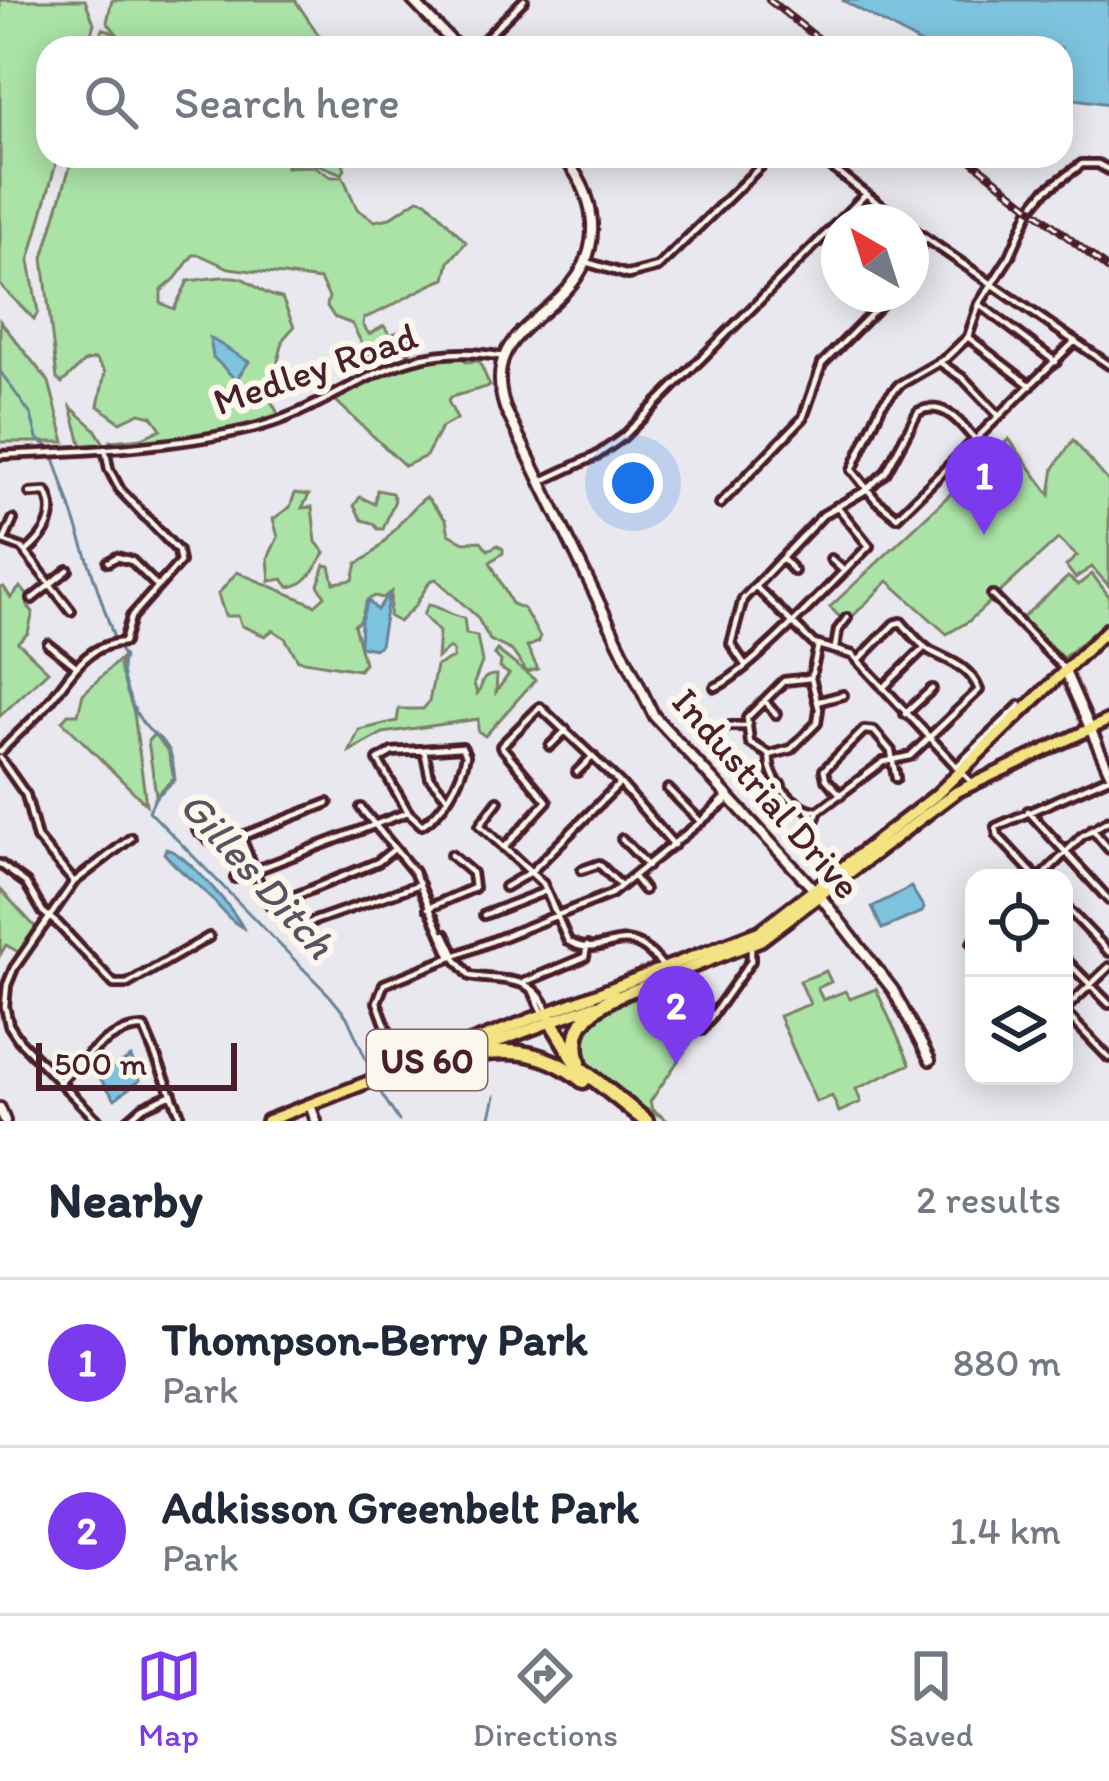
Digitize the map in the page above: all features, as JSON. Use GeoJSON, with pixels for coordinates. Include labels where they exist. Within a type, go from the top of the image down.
{"type":"FeatureCollection","features":[{"type":"Feature","properties":{"kind":"highway"},"geometry":{"type":"LineString","coordinates":[[585,1077],[575,1049],[578,1028],[588,1014],[615,997]]}},
{"type":"Feature","properties":{"kind":"highway"},"geometry":{"type":"LineString","coordinates":[[547,1019],[561,1055],[585,1077]]}},
{"type":"Feature","properties":{"kind":"highway","name":"US 60"},"geometry":{"type":"LineString","coordinates":[[452,1060],[486,1051],[521,1051],[556,1062],[585,1077],[642,1120]]}},
{"type":"Feature","properties":{"kind":"main road"},"geometry":{"type":"LineString","coordinates":[[818,893],[904,821],[1109,628]]}},
{"type":"Feature","properties":{"kind":"main road"},"geometry":{"type":"LineString","coordinates":[[452,1060],[748,941],[972,783],[1109,720]]}},
{"type":"Feature","properties":{"kind":"main road"},"geometry":{"type":"LineString","coordinates":[[547,1019],[668,973]]}},
{"type":"Feature","properties":{"kind":"main road","name":"US 60"},"geometry":{"type":"LineString","coordinates":[[270,1121],[547,1019]]}},
{"type":"Feature","properties":{"kind":"main road","name":"US 60"},"geometry":{"type":"LineString","coordinates":[[403,1073],[452,1060]]}},
{"type":"Feature","properties":{"kind":"street"},"geometry":{"type":"LineString","coordinates":[[412,0],[446,36]]}},
{"type":"Feature","properties":{"kind":"street"},"geometry":{"type":"LineString","coordinates":[[488,36],[524,0]]}},
{"type":"Feature","properties":{"kind":"street"},"geometry":{"type":"LineString","coordinates":[[1076,341],[897,517],[854,474],[853,465],[878,410],[899,385],[968,338],[979,304],[1045,191],[1082,164],[1109,170]]}},
{"type":"Feature","properties":{"kind":"street"},"geometry":{"type":"LineString","coordinates":[[504,357],[518,333],[564,292],[586,262],[592,230],[590,206],[571,168]]}},
{"type":"Feature","properties":{"kind":"street"},"geometry":{"type":"LineString","coordinates":[[586,262],[620,274],[658,267],[759,168]]}},
{"type":"Feature","properties":{"kind":"street"},"geometry":{"type":"LineString","coordinates":[[832,168],[879,204]]}},
{"type":"Feature","properties":{"kind":"street"},"geometry":{"type":"LineString","coordinates":[[540,482],[596,456],[623,437],[866,194]]}},
{"type":"Feature","properties":{"kind":"street"},"geometry":{"type":"LineString","coordinates":[[929,241],[1109,365]]}},
{"type":"Feature","properties":{"kind":"street"},"geometry":{"type":"LineString","coordinates":[[979,304],[1056,362]]}},
{"type":"Feature","properties":{"kind":"street"},"geometry":{"type":"LineString","coordinates":[[720,504],[803,418],[822,364],[873,312]]}},
{"type":"Feature","properties":{"kind":"street"},"geometry":{"type":"LineString","coordinates":[[968,338],[1031,386]]}},
{"type":"Feature","properties":{"kind":"street","name":"Medley Road"},"geometry":{"type":"LineString","coordinates":[[0,455],[107,450],[259,427],[402,361],[465,352],[504,357]]}},
{"type":"Feature","properties":{"kind":"street","name":"Industrial Drive"},"geometry":{"type":"LineString","coordinates":[[504,357],[502,400],[647,704],[672,739],[818,893],[893,990],[930,1060]]}},
{"type":"Feature","properties":{"kind":"street"},"geometry":{"type":"LineString","coordinates":[[939,362],[964,379],[999,416]]}},
{"type":"Feature","properties":{"kind":"street"},"geometry":{"type":"LineString","coordinates":[[745,665],[732,650],[740,602],[837,506],[866,490],[891,465],[915,415],[931,406],[945,410],[985,451]]}},
{"type":"Feature","properties":{"kind":"street"},"geometry":{"type":"LineString","coordinates":[[904,437],[917,442]]}},
{"type":"Feature","properties":{"kind":"street"},"geometry":{"type":"LineString","coordinates":[[74,882],[37,838],[26,795],[0,755],[76,666],[101,646],[124,642],[131,617],[178,566],[180,554],[120,490],[107,450]]}},
{"type":"Feature","properties":{"kind":"street"},"geometry":{"type":"LineString","coordinates":[[26,552],[44,534],[51,510],[46,492],[31,493]]}},
{"type":"Feature","properties":{"kind":"street"},"geometry":{"type":"LineString","coordinates":[[715,687],[723,685],[791,623],[869,544],[837,506]]}},
{"type":"Feature","properties":{"kind":"street"},"geometry":{"type":"LineString","coordinates":[[14,520],[2,541],[26,552],[71,611]]}},
{"type":"Feature","properties":{"kind":"street"},"geometry":{"type":"LineString","coordinates":[[108,562],[117,557],[129,560],[158,587]]}},
{"type":"Feature","properties":{"kind":"street"},"geometry":{"type":"LineString","coordinates":[[783,559],[794,571]]}},
{"type":"Feature","properties":{"kind":"street"},"geometry":{"type":"LineString","coordinates":[[831,559],[844,571]]}},
{"type":"Feature","properties":{"kind":"street"},"geometry":{"type":"LineString","coordinates":[[32,599],[68,570]]}},
{"type":"Feature","properties":{"kind":"street"},"geometry":{"type":"LineString","coordinates":[[755,586],[818,646],[847,651],[972,783]]}},
{"type":"Feature","properties":{"kind":"street"},"geometry":{"type":"LineString","coordinates":[[992,595],[1064,669],[1109,774],[995,830],[1031,869]]}},
{"type":"Feature","properties":{"kind":"street"},"geometry":{"type":"LineString","coordinates":[[836,648],[838,630],[847,618]]}},
{"type":"Feature","properties":{"kind":"street"},"geometry":{"type":"LineString","coordinates":[[770,755],[769,770],[813,819],[883,762],[908,758],[976,695],[979,686],[954,660],[925,647],[901,622],[858,661]]}},
{"type":"Feature","properties":{"kind":"street"},"geometry":{"type":"LineString","coordinates":[[48,644],[76,666]]}},
{"type":"Feature","properties":{"kind":"street"},"geometry":{"type":"LineString","coordinates":[[811,678],[787,679],[748,715],[745,726],[753,748],[770,755],[790,749],[813,728],[819,716],[811,678],[818,646]]}},
{"type":"Feature","properties":{"kind":"street"},"geometry":{"type":"LineString","coordinates":[[883,688],[925,647]]}},
{"type":"Feature","properties":{"kind":"street"},"geometry":{"type":"LineString","coordinates":[[905,714],[932,689]]}},
{"type":"Feature","properties":{"kind":"street"},"geometry":{"type":"LineString","coordinates":[[817,701],[843,695]]}},
{"type":"Feature","properties":{"kind":"street"},"geometry":{"type":"LineString","coordinates":[[763,700],[776,714]]}},
{"type":"Feature","properties":{"kind":"street"},"geometry":{"type":"LineString","coordinates":[[1014,714],[1020,704]]}},
{"type":"Feature","properties":{"kind":"street"},"geometry":{"type":"LineString","coordinates":[[504,848],[547,798],[502,750],[502,744],[540,707],[620,783],[674,844]]}},
{"type":"Feature","properties":{"kind":"street"},"geometry":{"type":"LineString","coordinates":[[730,726],[745,726]]}},
{"type":"Feature","properties":{"kind":"street"},"geometry":{"type":"LineString","coordinates":[[841,795],[824,771],[867,729],[887,745],[896,778]]}},
{"type":"Feature","properties":{"kind":"street"},"geometry":{"type":"LineString","coordinates":[[550,746],[566,730]]}},
{"type":"Feature","properties":{"kind":"street"},"geometry":{"type":"LineString","coordinates":[[424,750],[430,778],[446,797]]}},
{"type":"Feature","properties":{"kind":"street"},"geometry":{"type":"LineString","coordinates":[[424,750],[465,750],[462,772],[425,825],[407,810],[377,762],[392,752],[424,750]]}},
{"type":"Feature","properties":{"kind":"street"},"geometry":{"type":"LineString","coordinates":[[577,772],[593,756]]}},
{"type":"Feature","properties":{"kind":"street"},"geometry":{"type":"LineString","coordinates":[[505,886],[531,872],[620,783]]}},
{"type":"Feature","properties":{"kind":"street"},"geometry":{"type":"LineString","coordinates":[[769,797],[781,785]]}},
{"type":"Feature","properties":{"kind":"street"},"geometry":{"type":"LineString","coordinates":[[668,789],[701,822]]}},
{"type":"Feature","properties":{"kind":"street"},"geometry":{"type":"LineString","coordinates":[[403,1073],[379,1008],[379,991],[389,981],[600,900],[728,798]]}},
{"type":"Feature","properties":{"kind":"street"},"geometry":{"type":"LineString","coordinates":[[498,801],[480,825],[547,890],[568,940],[587,946],[635,941],[649,948],[668,973]]}},
{"type":"Feature","properties":{"kind":"street"},"geometry":{"type":"LineString","coordinates":[[197,830],[216,844],[328,803]]}},
{"type":"Feature","properties":{"kind":"street"},"geometry":{"type":"LineString","coordinates":[[361,808],[420,884],[453,956],[470,976],[528,984],[585,957],[587,946]]}},
{"type":"Feature","properties":{"kind":"street"},"geometry":{"type":"LineString","coordinates":[[235,878],[407,810]]}},
{"type":"Feature","properties":{"kind":"street"},"geometry":{"type":"LineString","coordinates":[[1028,811],[1109,900]]}},
{"type":"Feature","properties":{"kind":"street"},"geometry":{"type":"LineString","coordinates":[[1049,869],[1092,829],[1109,820]]}},
{"type":"Feature","properties":{"kind":"street"},"geometry":{"type":"LineString","coordinates":[[1092,829],[1109,849]]}},
{"type":"Feature","properties":{"kind":"street"},"geometry":{"type":"LineString","coordinates":[[241,837],[271,906],[293,926],[304,928],[420,884]]}},
{"type":"Feature","properties":{"kind":"street"},"geometry":{"type":"LineString","coordinates":[[98,1121],[13,1032],[5,1006],[10,977],[48,916],[74,882],[131,838]]}},
{"type":"Feature","properties":{"kind":"street"},"geometry":{"type":"LineString","coordinates":[[622,839],[648,866]]}},
{"type":"Feature","properties":{"kind":"street"},"geometry":{"type":"LineString","coordinates":[[271,906],[378,862],[393,850]]}},
{"type":"Feature","properties":{"kind":"street"},"geometry":{"type":"LineString","coordinates":[[428,908],[470,892],[475,885],[472,873],[451,855]]}},
{"type":"Feature","properties":{"kind":"street"},"geometry":{"type":"LineString","coordinates":[[0,864],[24,880],[48,916],[117,985],[127,984],[209,937]]}},
{"type":"Feature","properties":{"kind":"street"},"geometry":{"type":"LineString","coordinates":[[582,870],[599,864],[621,886]]}},
{"type":"Feature","properties":{"kind":"street"},"geometry":{"type":"LineString","coordinates":[[634,877],[644,890]]}},
{"type":"Feature","properties":{"kind":"street"},"geometry":{"type":"LineString","coordinates":[[484,915],[547,890]]}},
{"type":"Feature","properties":{"kind":"street"},"geometry":{"type":"LineString","coordinates":[[1073,914],[1109,952]]}},
{"type":"Feature","properties":{"kind":"street"},"geometry":{"type":"LineString","coordinates":[[703,1030],[751,961],[748,941]]}},
{"type":"Feature","properties":{"kind":"street"},"geometry":{"type":"LineString","coordinates":[[1073,967],[1109,1004]]}},
{"type":"Feature","properties":{"kind":"street"},"geometry":{"type":"LineString","coordinates":[[1073,1002],[1109,967]]}},
{"type":"Feature","properties":{"kind":"street"},"geometry":{"type":"LineString","coordinates":[[528,984],[547,1019]]}},
{"type":"Feature","properties":{"kind":"street"},"geometry":{"type":"LineString","coordinates":[[1073,1020],[1109,1058]]}},
{"type":"Feature","properties":{"kind":"street"},"geometry":{"type":"LineString","coordinates":[[59,1082],[89,1053],[139,1026],[148,1032],[179,1120]]}},
{"type":"Feature","properties":{"kind":"street"},"geometry":{"type":"LineString","coordinates":[[127,1121],[143,1107],[172,1094]]}},
{"type":"Feature","properties":{"kind":"street"},"geometry":{"type":"LineString","coordinates":[[311,1106],[316,1121]]}},
{"type":"Feature","properties":{"kind":"street"},"geometry":{"type":"LineString","coordinates":[[0,1108],[5,1121]]}},
{"type":"Feature","properties":{"kind":"green space"},"geometry":{"type":"Polygon","coordinates":[[[0,0],[85,0],[94,23],[90,36],[36,36],[36,168],[55,168],[29,261],[38,312],[34,319],[0,285],[0,0]]]}},
{"type":"Feature","properties":{"kind":"green space"},"geometry":{"type":"Polygon","coordinates":[[[112,0],[295,0],[320,36],[101,36],[103,28],[118,35],[107,22],[112,0]]]}},
{"type":"Feature","properties":{"kind":"green space"},"geometry":{"type":"Polygon","coordinates":[[[69,168],[317,168],[331,177],[343,177],[357,209],[375,221],[390,218],[418,199],[427,201],[466,242],[449,262],[445,279],[364,318],[369,334],[384,326],[390,335],[401,331],[420,344],[408,353],[390,347],[373,357],[352,324],[334,317],[320,280],[229,268],[193,255],[161,291],[161,303],[174,309],[188,281],[227,277],[241,278],[282,298],[294,327],[284,338],[269,396],[278,414],[236,429],[113,447],[110,441],[142,438],[161,429],[152,416],[140,413],[120,422],[98,406],[105,372],[95,359],[84,362],[62,383],[57,379],[43,258],[69,168]]]}},
{"type":"Feature","properties":{"kind":"green space"},"geometry":{"type":"Polygon","coordinates":[[[0,321],[49,382],[65,442],[0,442],[0,321]]]}},
{"type":"Feature","properties":{"kind":"green space"},"geometry":{"type":"Polygon","coordinates":[[[461,355],[466,362],[479,361],[490,386],[451,397],[448,401],[457,419],[441,428],[426,456],[405,466],[335,400],[340,393],[403,363],[461,355]]]}},
{"type":"Feature","properties":{"kind":"green space"},"geometry":{"type":"Polygon","coordinates":[[[71,407],[95,429],[106,447],[82,447],[71,407]]]}},
{"type":"Feature","properties":{"kind":"green space"},"geometry":{"type":"Polygon","coordinates":[[[1009,439],[1050,495],[1054,468],[1073,440],[1109,482],[1109,586],[1092,567],[1075,578],[1066,566],[1077,556],[1058,539],[969,621],[947,634],[888,581],[849,620],[842,619],[830,607],[1009,439]]]}},
{"type":"Feature","properties":{"kind":"green space"},"geometry":{"type":"Polygon","coordinates":[[[377,490],[392,493],[395,500],[383,529],[362,520],[354,506],[360,497],[375,504],[377,490]]]}},
{"type":"Feature","properties":{"kind":"green space"},"geometry":{"type":"Polygon","coordinates":[[[295,493],[309,495],[302,508],[312,507],[316,542],[325,553],[306,579],[289,587],[283,579],[270,581],[268,558],[278,537],[273,519],[290,507],[295,493]]]}},
{"type":"Feature","properties":{"kind":"green space"},"geometry":{"type":"Polygon","coordinates":[[[426,497],[446,520],[449,534],[464,542],[481,541],[488,550],[498,545],[503,549],[490,562],[512,604],[524,609],[540,637],[527,647],[538,669],[527,672],[512,651],[490,640],[477,617],[436,579],[399,622],[389,616],[391,592],[367,600],[354,625],[364,663],[359,670],[298,660],[285,638],[273,630],[265,636],[242,626],[238,616],[225,616],[218,594],[237,572],[315,605],[325,596],[318,585],[325,565],[330,566],[334,583],[353,580],[357,563],[375,551],[426,497]]]}},
{"type":"Feature","properties":{"kind":"green space"},"geometry":{"type":"Polygon","coordinates":[[[1092,574],[1109,596],[1109,620],[1063,658],[1022,618],[1068,577],[1078,585],[1092,574]]]}},
{"type":"Feature","properties":{"kind":"green space"},"geometry":{"type":"Polygon","coordinates":[[[20,587],[32,600],[27,605],[33,612],[28,633],[18,642],[48,671],[0,716],[0,588],[11,598],[20,587]]]}},
{"type":"Feature","properties":{"kind":"green space"},"geometry":{"type":"Polygon","coordinates":[[[428,605],[464,618],[466,634],[477,636],[482,662],[474,683],[477,694],[487,677],[497,675],[496,692],[509,674],[500,668],[501,661],[494,654],[497,650],[535,680],[485,736],[478,731],[478,719],[383,733],[350,751],[359,730],[397,721],[399,709],[423,709],[429,702],[436,666],[453,658],[449,648],[437,658],[439,632],[423,615],[428,605]]]}},
{"type":"Feature","properties":{"kind":"green space"},"geometry":{"type":"Polygon","coordinates":[[[123,656],[119,666],[134,713],[146,804],[62,721],[68,714],[78,714],[83,694],[123,656]]]}},
{"type":"Feature","properties":{"kind":"green space"},"geometry":{"type":"Polygon","coordinates":[[[154,734],[168,751],[174,778],[156,795],[148,741],[154,734]]]}},
{"type":"Feature","properties":{"kind":"green space"},"geometry":{"type":"Polygon","coordinates":[[[0,889],[37,929],[22,954],[6,945],[0,955],[0,889]]]}},
{"type":"Feature","properties":{"kind":"green space"},"geometry":{"type":"Polygon","coordinates":[[[826,971],[831,982],[817,988],[823,1000],[845,991],[850,999],[876,989],[910,1064],[856,1089],[861,1102],[839,1112],[832,1096],[816,1102],[779,1016],[810,1004],[800,981],[826,971]]]}},
{"type":"Feature","properties":{"kind":"green space"},"geometry":{"type":"Polygon","coordinates":[[[692,982],[708,1017],[650,1102],[668,1121],[642,1111],[587,1066],[581,1057],[583,1028],[601,1009],[692,982]]]}},
{"type":"Feature","properties":{"kind":"water"},"geometry":{"type":"Polygon","coordinates":[[[842,0],[1109,0],[1109,104],[1073,99],[1073,36],[907,36],[842,0]]]}},
{"type":"Feature","properties":{"kind":"water"},"geometry":{"type":"Polygon","coordinates":[[[210,338],[249,362],[236,380],[213,357],[210,338]]]}},
{"type":"Feature","properties":{"kind":"water"},"geometry":{"type":"Polygon","coordinates":[[[389,593],[380,645],[374,649],[360,646],[368,600],[377,610],[389,593]]]}},
{"type":"Feature","properties":{"kind":"water"},"geometry":{"type":"Polygon","coordinates":[[[166,849],[197,871],[243,928],[172,863],[166,849]]]}},
{"type":"Feature","properties":{"kind":"water"},"geometry":{"type":"Polygon","coordinates":[[[911,887],[922,912],[882,929],[872,907],[911,887]]]}},
{"type":"Feature","properties":{"kind":"water"},"geometry":{"type":"Polygon","coordinates":[[[131,1057],[140,1080],[115,1099],[99,1077],[131,1057]]]}},
{"type":"Feature","properties":{"kind":"waterway","name":"Gilles Ditch"},"geometry":{"type":"LineString","coordinates":[[0,371],[31,415],[37,438],[51,449],[114,638]]}},
{"type":"Feature","properties":{"kind":"waterway","name":"Gilles Ditch"},"geometry":{"type":"LineString","coordinates":[[117,646],[124,657],[123,673],[132,704],[142,722],[167,746],[172,760],[175,780],[155,798],[149,811],[330,996],[347,1017],[374,1077]]}},
{"type":"Feature","properties":{"kind":"waterway","name":"Gilles Ditch"},"geometry":{"type":"LineString","coordinates":[[379,1090],[399,1121]]}},
{"type":"Feature","properties":{"kind":"waterway"},"geometry":{"type":"LineString","coordinates":[[489,1121],[495,1096]]}},
{"type":"Feature","properties":{"kind":"railway"},"geometry":{"type":"LineString","coordinates":[[769,0],[815,36]]}},
{"type":"Feature","properties":{"kind":"railway"},"geometry":{"type":"LineString","coordinates":[[981,168],[1109,270]]}},
{"type":"Feature","properties":{"kind":"place","name":"Thompson-Berry Park"},"geometry":{"type":"Point","coordinates":[984,535]}},
{"type":"Feature","properties":{"kind":"place","name":"Adkisson Greenbelt Park"},"geometry":{"type":"Point","coordinates":[676,1065]}}]}
